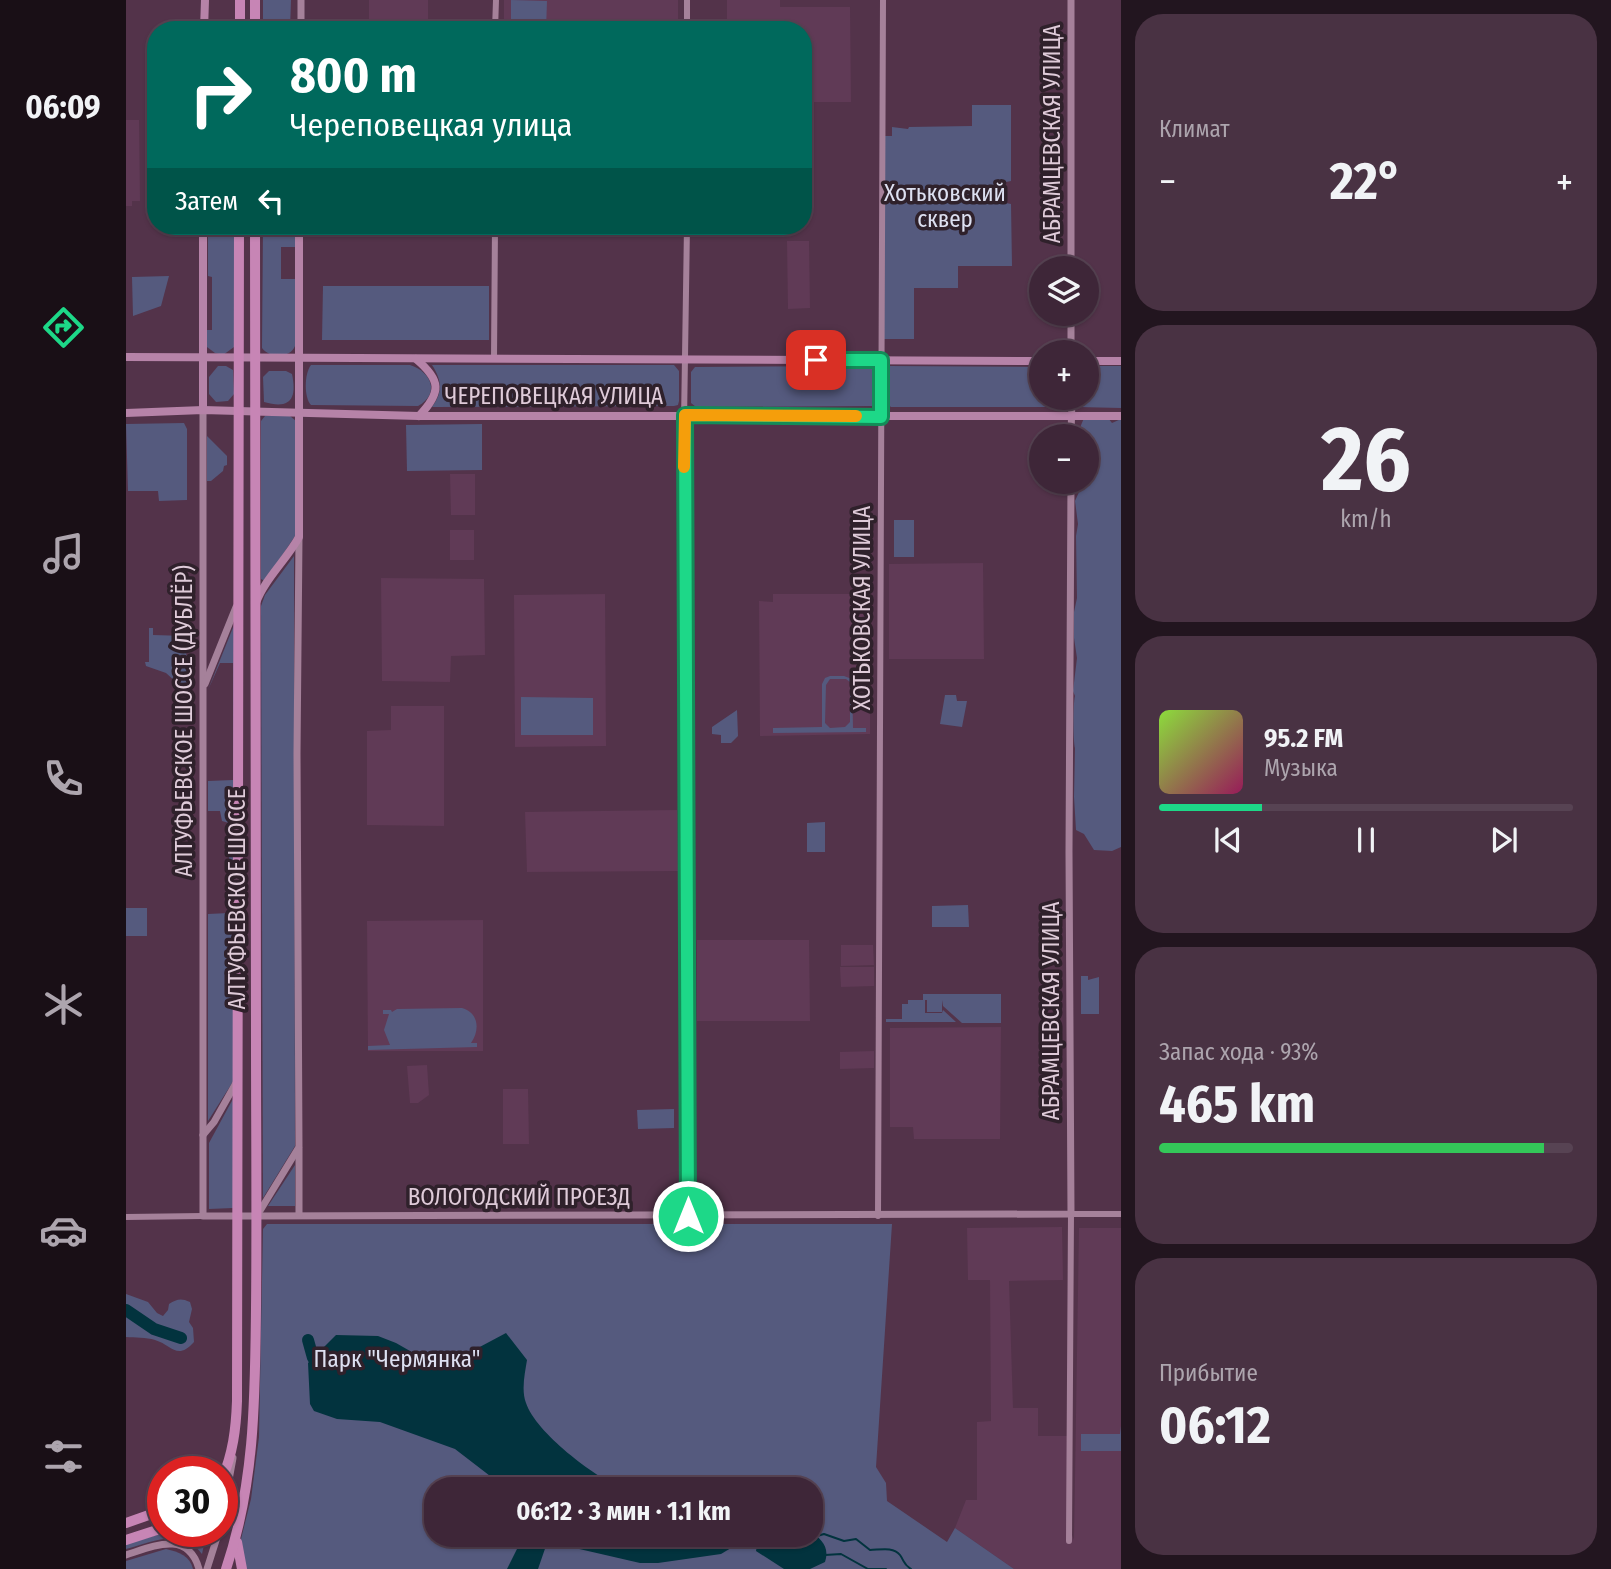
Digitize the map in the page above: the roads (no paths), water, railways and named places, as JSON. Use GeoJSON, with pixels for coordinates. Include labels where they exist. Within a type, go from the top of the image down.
{"type":"FeatureCollection","features":[{"type":"Feature","properties":{"kind":"main road"},"geometry":{"type":"LineString","coordinates":[[204,21],[205,0]]}},
{"type":"Feature","properties":{"kind":"main road"},"geometry":{"type":"LineString","coordinates":[[240,0],[240,21]]}},
{"type":"Feature","properties":{"kind":"main road"},"geometry":{"type":"LineString","coordinates":[[255,0],[255,21]]}},
{"type":"Feature","properties":{"kind":"main road","name":"АЛТУФЬЕВСКОЕ ШОССЕ (ДУБЛЁР)"},"geometry":{"type":"LineString","coordinates":[[203,235],[203,410]]}},
{"type":"Feature","properties":{"kind":"main road","name":"АЛТУФЬЕВСКОЕ ШОССЕ"},"geometry":{"type":"LineString","coordinates":[[235,1437],[238,1215],[239,235]]}},
{"type":"Feature","properties":{"kind":"main road","name":"АЛТУФЬЕВСКОЕ ШОССЕ"},"geometry":{"type":"LineString","coordinates":[[238,1531],[253,1438],[257,1215],[255,235]]}},
{"type":"Feature","properties":{"kind":"main road"},"geometry":{"type":"LineString","coordinates":[[254,609],[260,593],[299,537],[299,235]]}},
{"type":"Feature","properties":{"kind":"main road","name":"ЧЕРЕПОВЕЦКАЯ УЛИЦА"},"geometry":{"type":"LineString","coordinates":[[126,357],[1029,361]]}},
{"type":"Feature","properties":{"kind":"main road"},"geometry":{"type":"LineString","coordinates":[[416,359],[431,373],[436,385],[432,401],[419,416]]}},
{"type":"Feature","properties":{"kind":"main road"},"geometry":{"type":"LineString","coordinates":[[1099,361],[1121,361]]}},
{"type":"Feature","properties":{"kind":"main road","name":"ЧЕРЕПОВЕЦКАЯ УЛИЦА"},"geometry":{"type":"LineString","coordinates":[[126,413],[203,410],[419,416],[1121,416]]}},
{"type":"Feature","properties":{"kind":"main road"},"geometry":{"type":"LineString","coordinates":[[231,1456],[235,1437]]}},
{"type":"Feature","properties":{"kind":"main road"},"geometry":{"type":"LineString","coordinates":[[126,1523],[147,1516]]}},
{"type":"Feature","properties":{"kind":"main road"},"geometry":{"type":"LineString","coordinates":[[126,1540],[147,1533]]}},
{"type":"Feature","properties":{"kind":"main road","name":"АЛТУФЬЕВСКОЕ ШОССЕ"},"geometry":{"type":"LineString","coordinates":[[226,1569],[233,1547]]}},
{"type":"Feature","properties":{"kind":"main road"},"geometry":{"type":"LineString","coordinates":[[237,1547],[242,1569]]}},
{"type":"Feature","properties":{"kind":"street"},"geometry":{"type":"LineString","coordinates":[[300,0],[301,21]]}},
{"type":"Feature","properties":{"kind":"street"},"geometry":{"type":"LineString","coordinates":[[495,21],[496,0]]}},
{"type":"Feature","properties":{"kind":"street"},"geometry":{"type":"LineString","coordinates":[[687,0],[687,21]]}},
{"type":"Feature","properties":{"kind":"street","name":"ХОТЬКОВСКАЯ УЛИЦА"},"geometry":{"type":"LineString","coordinates":[[878,1216],[883,0]]}},
{"type":"Feature","properties":{"kind":"street","name":"АБРАМЦЕВСКАЯ УЛИЦА"},"geometry":{"type":"LineString","coordinates":[[1071,0],[1071,256]]}},
{"type":"Feature","properties":{"kind":"street"},"geometry":{"type":"LineString","coordinates":[[494,359],[495,235]]}},
{"type":"Feature","properties":{"kind":"street"},"geometry":{"type":"LineString","coordinates":[[687,235],[688,1216]]}},
{"type":"Feature","properties":{"kind":"street","name":"АЛТУФЬЕВСКОЕ ШОССЕ (ДУБЛЁР)"},"geometry":{"type":"LineString","coordinates":[[203,410],[203,1216]]}},
{"type":"Feature","properties":{"kind":"street"},"geometry":{"type":"LineString","coordinates":[[1071,410],[1071,424]]}},
{"type":"Feature","properties":{"kind":"street","name":"АБРАМЦЕВСКАЯ УЛИЦА"},"geometry":{"type":"LineString","coordinates":[[1069,1541],[1070,494]]}},
{"type":"Feature","properties":{"kind":"street"},"geometry":{"type":"LineString","coordinates":[[299,537],[299,1215]]}},
{"type":"Feature","properties":{"kind":"street"},"geometry":{"type":"LineString","coordinates":[[203,690],[238,600]]}},
{"type":"Feature","properties":{"kind":"street"},"geometry":{"type":"LineString","coordinates":[[203,1135],[215,1122],[238,1079]]}},
{"type":"Feature","properties":{"kind":"street"},"geometry":{"type":"LineString","coordinates":[[257,1215],[299,1147]]}},
{"type":"Feature","properties":{"kind":"street","name":"ВОЛОГОДСКИЙ ПРОЕЗД"},"geometry":{"type":"LineString","coordinates":[[126,1217],[1121,1214]]}},
{"type":"Feature","properties":{"kind":"street","name":"АЛТУФЬЕВСКОЕ ШОССЕ"},"geometry":{"type":"LineString","coordinates":[[232,1456],[235,1437]]}},
{"type":"Feature","properties":{"kind":"street"},"geometry":{"type":"LineString","coordinates":[[126,1555],[156,1545],[173,1543],[190,1551],[199,1569]]}},
{"type":"Feature","properties":{"kind":"street"},"geometry":{"type":"LineString","coordinates":[[207,1569],[214,1547]]}},
{"type":"Feature","properties":{"kind":"waterway"},"geometry":{"type":"LineString","coordinates":[[126,1310],[154,1329],[181,1338]]}},
{"type":"Feature","properties":{"kind":"waterway"},"geometry":{"type":"LineString","coordinates":[[308,1340],[313,1358],[328,1363]]}},
{"type":"Feature","properties":{"kind":"waterway"},"geometry":{"type":"LineString","coordinates":[[823,1534],[844,1541],[856,1539],[870,1550],[894,1550],[911,1569]]}},
{"type":"Feature","properties":{"kind":"waterway"},"geometry":{"type":"LineString","coordinates":[[825,1555],[841,1554],[868,1569],[886,1569]]}},
{"type":"Feature","properties":{"kind":"park label","name":"Хотьковский сквер"},"geometry":{"type":"Point","coordinates":[945,206]}},
{"type":"Feature","properties":{"kind":"park label","name":"Парк \"Чермянка\""},"geometry":{"type":"Point","coordinates":[397,1359]}}]}
